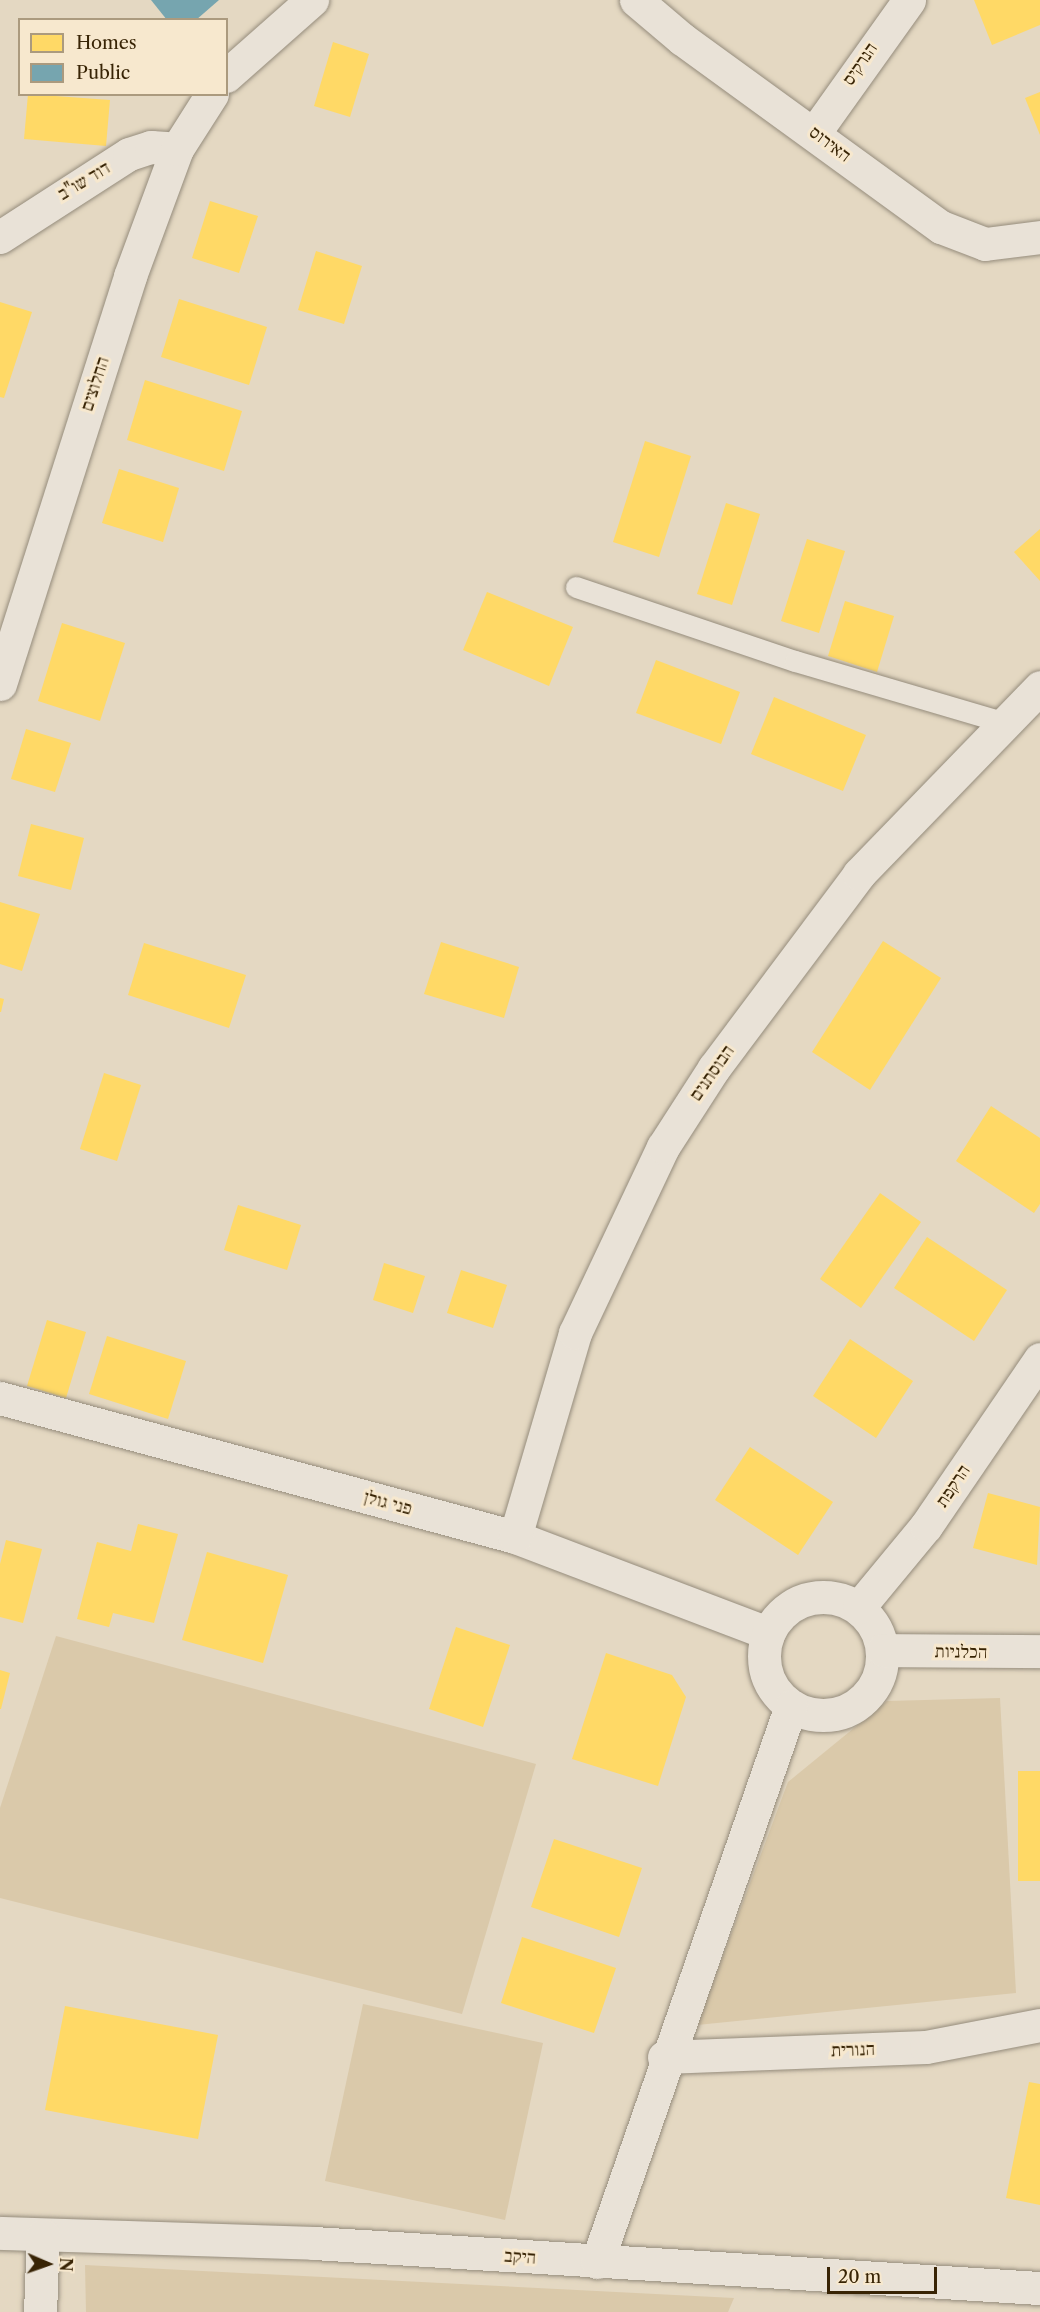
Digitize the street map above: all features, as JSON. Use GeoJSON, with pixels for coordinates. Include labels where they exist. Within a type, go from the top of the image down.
{"type":"FeatureCollection","features":[{"type":"Feature","properties":{"kind":"street"},"geometry":{"type":"LineString","coordinates":[[228,74],[312,0]]}},
{"type":"Feature","properties":{"kind":"street","name":"האירוס"},"geometry":{"type":"LineString","coordinates":[[636,0],[682,39],[815,132],[941,227],[985,244],[1040,237]]}},
{"type":"Feature","properties":{"kind":"street","name":"הנרקיס"},"geometry":{"type":"LineString","coordinates":[[815,132],[909,0]]}},
{"type":"Feature","properties":{"kind":"street","name":"החלוצים"},"geometry":{"type":"LineString","coordinates":[[0,684],[130,276],[177,149],[212,96]]}},
{"type":"Feature","properties":{"kind":"street","name":"דוד שו\"ב"},"geometry":{"type":"LineString","coordinates":[[0,237],[129,154],[151,147],[177,149]]}},
{"type":"Feature","properties":{"kind":"street","name":"הבוסתנים"},"geometry":{"type":"LineString","coordinates":[[515,1537],[575,1333],[663,1147],[714,1068],[859,874],[1040,687]]}},
{"type":"Feature","properties":{"kind":"street","name":"הרקפת"},"geometry":{"type":"LineString","coordinates":[[859,1608],[926,1526],[1040,1359]]}},
{"type":"Feature","properties":{"kind":"street","name":"פני גולן"},"geometry":{"type":"LineString","coordinates":[[0,1398],[515,1537],[768,1634]]}},
{"type":"Feature","properties":{"kind":"street"},"geometry":{"type":"LineString","coordinates":[[807,1598],[843,1599],[859,1608],[879,1634],[883,1650],[881,1669],[861,1701],[827,1715],[791,1706],[766,1674],[768,1634],[790,1606],[807,1598]]}},
{"type":"Feature","properties":{"kind":"street","name":"הכלניות"},"geometry":{"type":"LineString","coordinates":[[883,1650],[1040,1651]]}},
{"type":"Feature","properties":{"kind":"street"},"geometry":{"type":"LineString","coordinates":[[597,2262],[664,2057],[791,1706]]}},
{"type":"Feature","properties":{"kind":"street","name":"הנורית"},"geometry":{"type":"LineString","coordinates":[[664,2057],[926,2047],[1040,2025]]}},
{"type":"Feature","properties":{"kind":"street","name":"היקב"},"geometry":{"type":"LineString","coordinates":[[0,2233],[314,2243],[1040,2288]]}},
{"type":"Feature","properties":{"kind":"street"},"geometry":{"type":"LineString","coordinates":[[40,2312],[43,2235]]}},
{"type":"Feature","properties":{"kind":"lane"},"geometry":{"type":"LineString","coordinates":[[576,587],[795,661],[1005,723]]}},
{"type":"Feature","properties":{"kind":"shaded area"},"geometry":{"type":"Polygon","coordinates":[[[56,1636],[536,1764],[462,2014],[0,1898],[0,1808],[56,1636]]]}},
{"type":"Feature","properties":{"kind":"shaded area"},"geometry":{"type":"Polygon","coordinates":[[[1000,1698],[1016,1993],[697,2025],[788,1782],[887,1701],[1000,1698]]]}},
{"type":"Feature","properties":{"kind":"shaded area"},"geometry":{"type":"Polygon","coordinates":[[[363,2004],[543,2043],[505,2220],[325,2181],[363,2004]]]}},
{"type":"Feature","properties":{"kind":"shaded area"},"geometry":{"type":"Polygon","coordinates":[[[85,2265],[734,2298],[728,2312],[86,2312],[85,2265]]]}},
{"type":"Feature","properties":{"kind":"building: Homes"},"geometry":{"type":"Polygon","coordinates":[[[974,0],[1040,0],[1040,25],[992,45],[974,0]]]}},
{"type":"Feature","properties":{"kind":"building: Homes"},"geometry":{"type":"Polygon","coordinates":[[[333,42],[369,54],[350,117],[314,106],[333,42]]]}},
{"type":"Feature","properties":{"kind":"building: Homes"},"geometry":{"type":"Polygon","coordinates":[[[1040,92],[1040,135],[1025,98],[1040,92]]]}},
{"type":"Feature","properties":{"kind":"building: Homes"},"geometry":{"type":"Polygon","coordinates":[[[28,96],[110,100],[106,146],[24,139],[28,96]]]}},
{"type":"Feature","properties":{"kind":"building: Homes"},"geometry":{"type":"Polygon","coordinates":[[[210,201],[258,216],[239,273],[192,258],[210,201]]]}},
{"type":"Feature","properties":{"kind":"building: Homes"},"geometry":{"type":"Polygon","coordinates":[[[316,251],[362,266],[344,324],[298,310],[316,251]]]}},
{"type":"Feature","properties":{"kind":"building: Homes"},"geometry":{"type":"Polygon","coordinates":[[[179,299],[267,327],[249,385],[161,357],[179,299]]]}},
{"type":"Feature","properties":{"kind":"building: Homes"},"geometry":{"type":"Polygon","coordinates":[[[0,302],[32,312],[4,398],[0,397],[0,302]]]}},
{"type":"Feature","properties":{"kind":"building: Homes"},"geometry":{"type":"Polygon","coordinates":[[[145,380],[242,411],[224,471],[127,440],[145,380]]]}},
{"type":"Feature","properties":{"kind":"building: Homes"},"geometry":{"type":"Polygon","coordinates":[[[645,441],[691,456],[659,557],[613,542],[645,441]]]}},
{"type":"Feature","properties":{"kind":"building: Homes"},"geometry":{"type":"Polygon","coordinates":[[[119,469],[179,488],[163,542],[102,523],[119,469]]]}},
{"type":"Feature","properties":{"kind":"building: Homes"},"geometry":{"type":"Polygon","coordinates":[[[726,503],[760,514],[732,605],[697,594],[726,503]]]}},
{"type":"Feature","properties":{"kind":"building: Homes"},"geometry":{"type":"Polygon","coordinates":[[[1040,529],[1040,581],[1014,552],[1040,529]]]}},
{"type":"Feature","properties":{"kind":"building: Homes"},"geometry":{"type":"Polygon","coordinates":[[[807,539],[845,551],[819,633],[781,621],[807,539]]]}},
{"type":"Feature","properties":{"kind":"building: Homes"},"geometry":{"type":"Polygon","coordinates":[[[487,592],[573,627],[549,686],[463,650],[487,592]]]}},
{"type":"Feature","properties":{"kind":"building: Homes"},"geometry":{"type":"Polygon","coordinates":[[[845,601],[894,616],[877,672],[828,656],[845,601]]]}},
{"type":"Feature","properties":{"kind":"building: Homes"},"geometry":{"type":"Polygon","coordinates":[[[62,623],[125,643],[100,721],[38,701],[62,623]]]}},
{"type":"Feature","properties":{"kind":"building: Homes"},"geometry":{"type":"Polygon","coordinates":[[[656,660],[740,692],[721,744],[636,713],[656,660]]]}},
{"type":"Feature","properties":{"kind":"building: Homes"},"geometry":{"type":"Polygon","coordinates":[[[774,697],[866,735],[843,791],[751,754],[774,697]]]}},
{"type":"Feature","properties":{"kind":"building: Homes"},"geometry":{"type":"Polygon","coordinates":[[[26,729],[71,743],[55,792],[11,779],[26,729]]]}},
{"type":"Feature","properties":{"kind":"building: Homes"},"geometry":{"type":"Polygon","coordinates":[[[31,824],[84,838],[71,890],[18,876],[31,824]]]}},
{"type":"Feature","properties":{"kind":"building: Homes"},"geometry":{"type":"Polygon","coordinates":[[[0,902],[40,914],[22,971],[0,964],[0,902]]]}},
{"type":"Feature","properties":{"kind":"building: Homes"},"geometry":{"type":"Polygon","coordinates":[[[883,941],[941,978],[870,1090],[812,1052],[883,941]]]}},
{"type":"Feature","properties":{"kind":"building: Homes"},"geometry":{"type":"Polygon","coordinates":[[[441,942],[519,967],[504,1018],[424,994],[441,942]]]}},
{"type":"Feature","properties":{"kind":"building: Homes"},"geometry":{"type":"Polygon","coordinates":[[[144,943],[246,975],[229,1028],[128,995],[144,943]]]}},
{"type":"Feature","properties":{"kind":"building: Homes"},"geometry":{"type":"Polygon","coordinates":[[[0,998],[4,999],[1,1012],[0,1012],[0,998]]]}},
{"type":"Feature","properties":{"kind":"building: Homes"},"geometry":{"type":"Polygon","coordinates":[[[104,1073],[141,1085],[117,1161],[80,1149],[104,1073]]]}},
{"type":"Feature","properties":{"kind":"building: Homes"},"geometry":{"type":"Polygon","coordinates":[[[991,1106],[1040,1138],[1040,1204],[1034,1213],[956,1161],[991,1106]]]}},
{"type":"Feature","properties":{"kind":"building: Homes"},"geometry":{"type":"Polygon","coordinates":[[[880,1193],[921,1222],[861,1308],[820,1279],[880,1193]]]}},
{"type":"Feature","properties":{"kind":"building: Homes"},"geometry":{"type":"Polygon","coordinates":[[[238,1205],[301,1225],[287,1270],[224,1250],[238,1205]]]}},
{"type":"Feature","properties":{"kind":"building: Homes"},"geometry":{"type":"Polygon","coordinates":[[[927,1237],[1007,1290],[974,1341],[894,1288],[927,1237]]]}},
{"type":"Feature","properties":{"kind":"building: Homes"},"geometry":{"type":"Polygon","coordinates":[[[384,1263],[425,1276],[413,1313],[373,1300],[384,1263]]]}},
{"type":"Feature","properties":{"kind":"building: Homes"},"geometry":{"type":"Polygon","coordinates":[[[461,1270],[507,1285],[493,1328],[447,1313],[461,1270]]]}},
{"type":"Feature","properties":{"kind":"building: Homes"},"geometry":{"type":"Polygon","coordinates":[[[47,1320],[86,1332],[66,1398],[27,1386],[47,1320]]]}},
{"type":"Feature","properties":{"kind":"building: Homes"},"geometry":{"type":"Polygon","coordinates":[[[107,1336],[186,1361],[168,1419],[89,1394],[107,1336]]]}},
{"type":"Feature","properties":{"kind":"building: Homes"},"geometry":{"type":"Polygon","coordinates":[[[850,1339],[913,1381],[876,1438],[813,1396],[850,1339]]]}},
{"type":"Feature","properties":{"kind":"building: Homes"},"geometry":{"type":"Polygon","coordinates":[[[750,1447],[833,1502],[798,1555],[715,1500],[750,1447]]]}},
{"type":"Feature","properties":{"kind":"building: Homes"},"geometry":{"type":"Polygon","coordinates":[[[988,1493],[1040,1507],[1037,1565],[973,1548],[988,1493]]]}},
{"type":"Feature","properties":{"kind":"building: Homes"},"geometry":{"type":"Polygon","coordinates":[[[138,1524],[178,1534],[154,1623],[113,1613],[109,1627],[77,1619],[97,1542],[131,1551],[138,1524]]]}},
{"type":"Feature","properties":{"kind":"building: Homes"},"geometry":{"type":"Polygon","coordinates":[[[6,1540],[42,1549],[23,1623],[0,1617],[0,1564],[6,1540]]]}},
{"type":"Feature","properties":{"kind":"building: Homes"},"geometry":{"type":"Polygon","coordinates":[[[207,1552],[288,1575],[263,1663],[182,1640],[207,1552]]]}},
{"type":"Feature","properties":{"kind":"building: Homes"},"geometry":{"type":"Polygon","coordinates":[[[456,1627],[510,1645],[483,1727],[429,1709],[456,1627]]]}},
{"type":"Feature","properties":{"kind":"building: Homes"},"geometry":{"type":"Polygon","coordinates":[[[606,1653],[672,1675],[686,1697],[658,1786],[572,1759],[606,1653]]]}},
{"type":"Feature","properties":{"kind":"building: Homes"},"geometry":{"type":"Polygon","coordinates":[[[0,1670],[10,1673],[1,1709],[0,1709],[0,1670]]]}},
{"type":"Feature","properties":{"kind":"building: Homes"},"geometry":{"type":"Polygon","coordinates":[[[1018,1771],[1040,1771],[1040,1881],[1018,1881],[1018,1771]]]}},
{"type":"Feature","properties":{"kind":"building: Homes"},"geometry":{"type":"Polygon","coordinates":[[[554,1839],[642,1868],[619,1937],[531,1907],[554,1839]]]}},
{"type":"Feature","properties":{"kind":"building: Homes"},"geometry":{"type":"Polygon","coordinates":[[[522,1937],[616,1968],[594,2033],[501,2003],[522,1937]]]}},
{"type":"Feature","properties":{"kind":"building: Homes"},"geometry":{"type":"Polygon","coordinates":[[[65,2006],[218,2035],[198,2139],[45,2110],[65,2006]]]}},
{"type":"Feature","properties":{"kind":"building: Homes"},"geometry":{"type":"Polygon","coordinates":[[[1029,2082],[1040,2084],[1040,2205],[1006,2198],[1029,2082]]]}},
{"type":"Feature","properties":{"kind":"building: Public"},"geometry":{"type":"Polygon","coordinates":[[[151,0],[219,0],[198,18],[165,18],[151,0]]]}}]}
